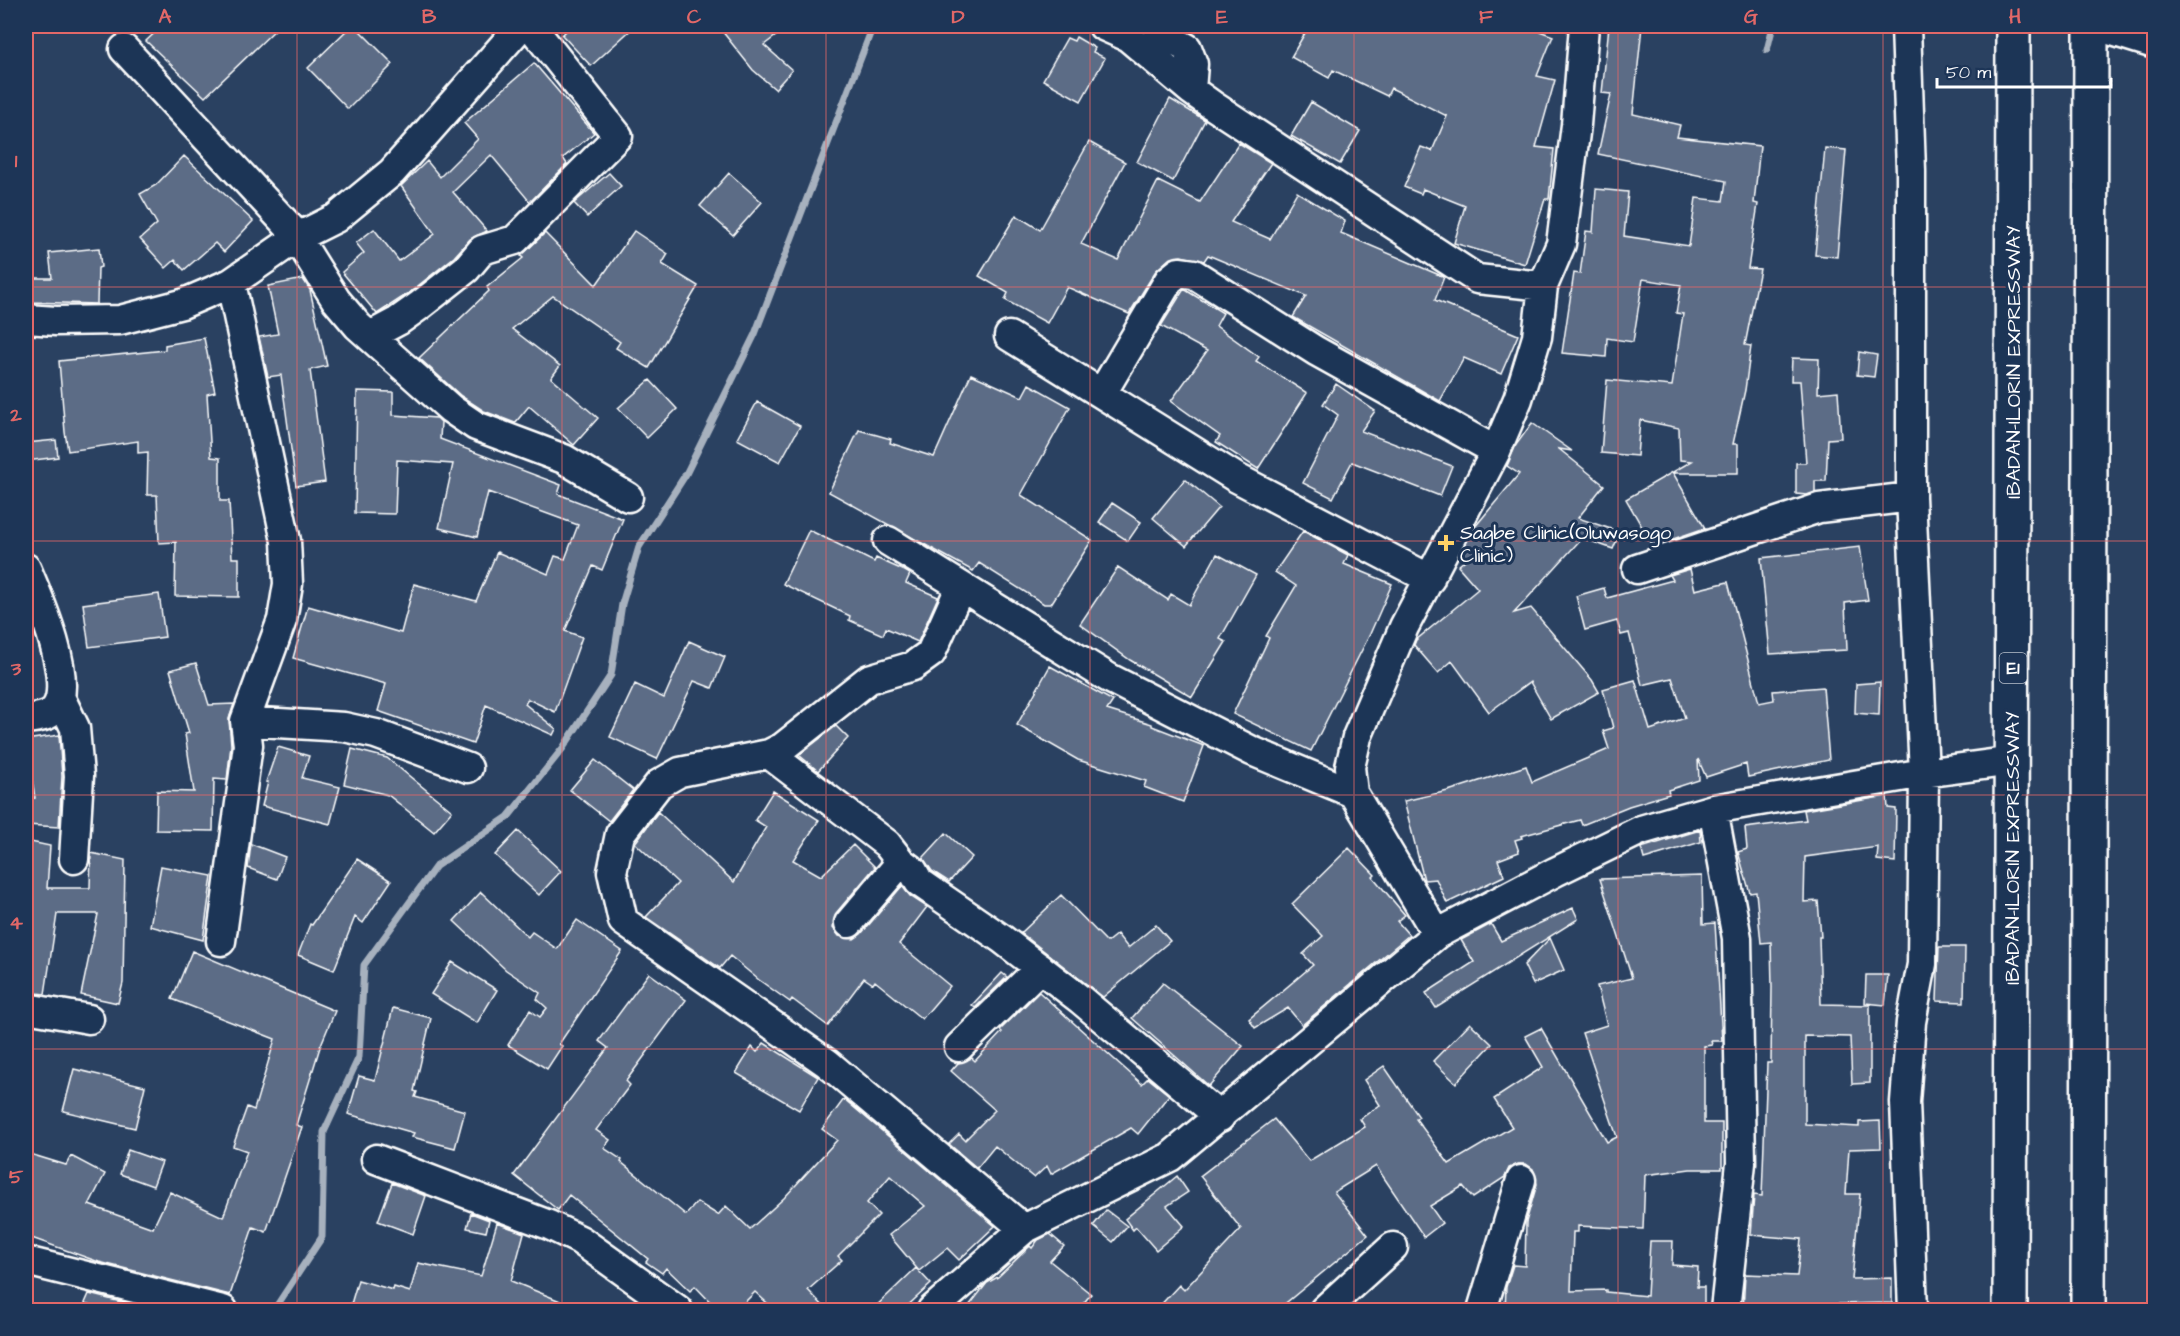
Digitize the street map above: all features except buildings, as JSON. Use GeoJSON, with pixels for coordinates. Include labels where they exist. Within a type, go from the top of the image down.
{"type":"FeatureCollection","features":[{"type":"Feature","properties":{"kind":"highway","name":"IBADAN-ILORIN EXPRESSWAY"},"geometry":{"type":"LineString","coordinates":[[2010,1311],[2013,26]]}},
{"type":"Feature","properties":{"kind":"highway"},"geometry":{"type":"LineString","coordinates":[[2088,1311],[2094,26]]}},
{"type":"Feature","properties":{"kind":"street"},"geometry":{"type":"LineString","coordinates":[[26,319],[120,320],[182,304],[231,283],[296,238],[336,218],[392,172],[521,26]]}},
{"type":"Feature","properties":{"kind":"street"},"geometry":{"type":"LineString","coordinates":[[369,336],[398,321],[419,306],[466,269],[482,250],[515,240],[618,136],[531,26]]}},
{"type":"Feature","properties":{"kind":"street"},"geometry":{"type":"LineString","coordinates":[[1103,26],[1128,37],[1191,90],[1477,279],[1543,286]]}},
{"type":"Feature","properties":{"kind":"street"},"geometry":{"type":"LineString","coordinates":[[1159,26],[1160,33],[1187,48],[1193,64],[1191,90]]}},
{"type":"Feature","properties":{"kind":"street"},"geometry":{"type":"LineString","coordinates":[[1437,934],[1353,793],[1350,767],[1357,737],[1404,627],[1496,451],[1518,399],[1537,338],[1543,286],[1561,244],[1576,125],[1584,26]]}},
{"type":"Feature","properties":{"kind":"street"},"geometry":{"type":"LineString","coordinates":[[1906,26],[1911,171],[1911,497],[1924,773],[1922,964],[1911,1022],[1905,1101],[1913,1311]]}},
{"type":"Feature","properties":{"kind":"street"},"geometry":{"type":"LineString","coordinates":[[2094,26],[2154,44]]}},
{"type":"Feature","properties":{"kind":"street"},"geometry":{"type":"LineString","coordinates":[[124,49],[293,231],[336,300],[369,336],[451,409],[476,426],[564,459],[628,497]]}},
{"type":"Feature","properties":{"kind":"street"},"geometry":{"type":"LineString","coordinates":[[1102,393],[1168,279],[1179,272],[1194,274],[1316,351],[1496,451]]}},
{"type":"Feature","properties":{"kind":"street"},"geometry":{"type":"LineString","coordinates":[[221,941],[248,745],[245,721],[282,620],[288,584],[286,541],[231,283]]}},
{"type":"Feature","properties":{"kind":"street"},"geometry":{"type":"LineString","coordinates":[[1009,336],[1235,477],[1430,579]]}},
{"type":"Feature","properties":{"kind":"street"},"geometry":{"type":"LineString","coordinates":[[1636,569],[1819,508],[1911,497]]}},
{"type":"Feature","properties":{"kind":"street"},"geometry":{"type":"LineString","coordinates":[[888,541],[960,588],[1040,633],[1109,678],[1252,751],[1353,793]]}},
{"type":"Feature","properties":{"kind":"street"},"geometry":{"type":"LineString","coordinates":[[26,568],[44,608],[54,643],[61,699],[75,728],[79,777],[74,859]]}},
{"type":"Feature","properties":{"kind":"street"},"geometry":{"type":"LineString","coordinates":[[960,588],[931,652],[913,666],[869,679],[783,747],[769,754],[680,772],[659,784],[621,834],[612,873],[623,921],[827,1063],[1024,1228]]}},
{"type":"Feature","properties":{"kind":"street"},"geometry":{"type":"LineString","coordinates":[[26,720],[40,718],[54,711],[61,699]]}},
{"type":"Feature","properties":{"kind":"street"},"geometry":{"type":"LineString","coordinates":[[245,721],[344,727],[376,734],[468,768]]}},
{"type":"Feature","properties":{"kind":"street"},"geometry":{"type":"LineString","coordinates":[[769,754],[887,844],[913,871],[919,882],[1040,968],[1220,1117]]}},
{"type":"Feature","properties":{"kind":"street"},"geometry":{"type":"LineString","coordinates":[[947,1306],[1024,1228],[1170,1156],[1220,1117],[1437,934],[1641,830],[1713,809],[1924,773],[2013,761]]}},
{"type":"Feature","properties":{"kind":"street"},"geometry":{"type":"LineString","coordinates":[[1713,809],[1732,901],[1737,950],[1741,1163],[1725,1311]]}},
{"type":"Feature","properties":{"kind":"street"},"geometry":{"type":"LineString","coordinates":[[849,923],[902,862]]}},
{"type":"Feature","properties":{"kind":"street"},"geometry":{"type":"LineString","coordinates":[[959,1047],[1040,968]]}},
{"type":"Feature","properties":{"kind":"street"},"geometry":{"type":"LineString","coordinates":[[26,1008],[89,1019]]}},
{"type":"Feature","properties":{"kind":"street"},"geometry":{"type":"LineString","coordinates":[[376,1159],[560,1230],[609,1259],[678,1311]]}},
{"type":"Feature","properties":{"kind":"street"},"geometry":{"type":"LineString","coordinates":[[1482,1311],[1521,1180]]}},
{"type":"Feature","properties":{"kind":"street"},"geometry":{"type":"LineString","coordinates":[[1324,1311],[1393,1247]]}},
{"type":"Feature","properties":{"kind":"street"},"geometry":{"type":"LineString","coordinates":[[26,1261],[223,1311]]}},
{"type":"Feature","properties":{"kind":"waterway"},"geometry":{"type":"LineString","coordinates":[[274,1310],[322,1237],[324,1132],[359,1057],[364,965],[436,866],[508,817],[563,748],[611,675],[622,604],[639,547],[686,474],[755,334],[873,26]]}},
{"type":"Feature","properties":{"kind":"waterway"},"geometry":{"type":"LineString","coordinates":[[1767,50],[1773,26]]}},
{"type":"Feature","properties":{"kind":"place","name":"Sagbe Clinic(Oluwasogo Clinic)"},"geometry":{"type":"Point","coordinates":[1446,543]}}]}
